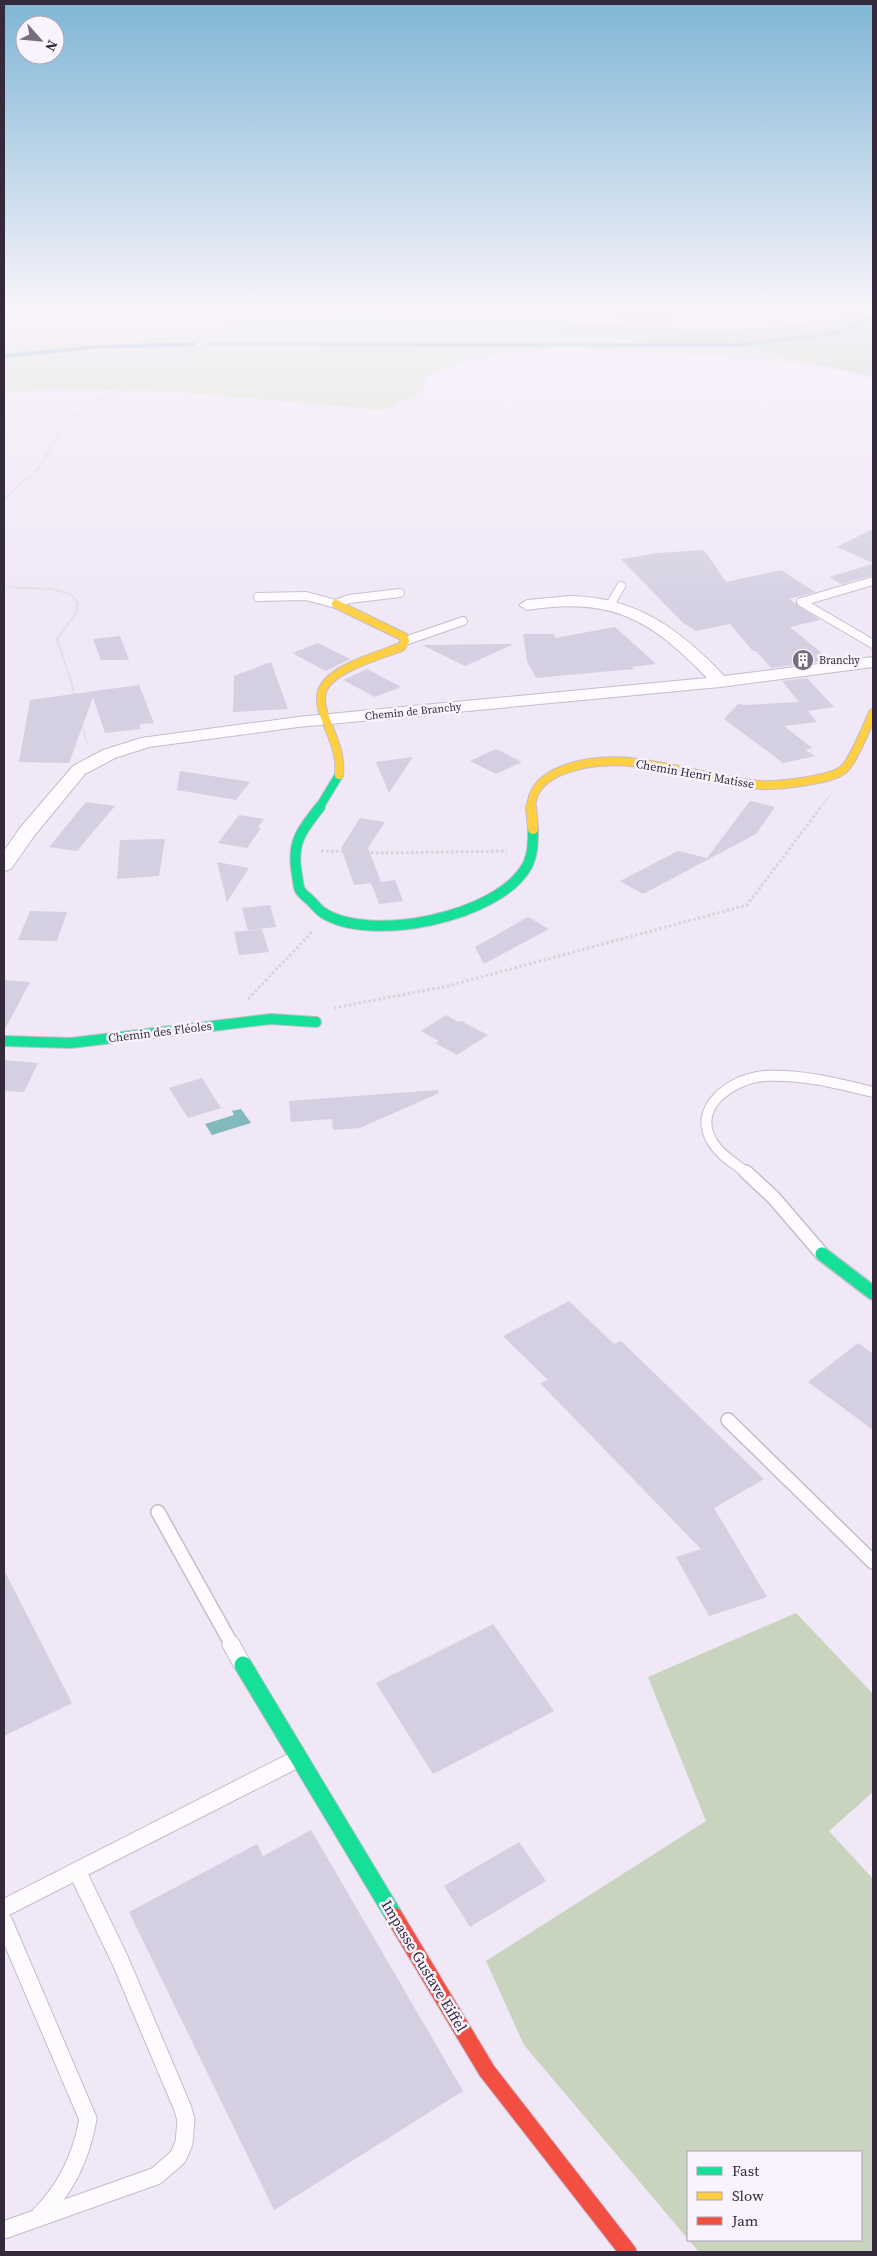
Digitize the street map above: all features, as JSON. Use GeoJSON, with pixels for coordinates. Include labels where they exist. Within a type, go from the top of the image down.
{"type":"FeatureCollection","features":[{"type":"Feature","properties":{"kind":"street"},"geometry":{"type":"LineString","coordinates":[[527,605],[561,601],[610,605],[640,616],[701,660],[720,682]]}},
{"type":"Feature","properties":{"kind":"street"},"geometry":{"type":"LineString","coordinates":[[336,604],[404,637],[405,641]]}},
{"type":"Feature","properties":{"kind":"street","name":"Chemin Henri Matisse"},"geometry":{"type":"LineString","coordinates":[[405,641],[401,647],[332,677],[324,684],[319,694],[320,704],[340,758],[339,776],[333,790],[296,843],[295,880],[301,894],[313,907],[327,916],[356,924],[386,926],[444,917],[483,905],[515,883],[525,872],[532,851],[530,800],[539,786],[549,778],[574,767],[588,764],[642,764],[767,785],[794,784],[843,770]]}},
{"type":"Feature","properties":{"kind":"street","name":"Chemin de Branchy"},"geometry":{"type":"LineString","coordinates":[[4,865],[27,832],[70,780],[93,760],[122,749],[170,738],[327,720],[871,666]]}},
{"type":"Feature","properties":{"kind":"street"},"geometry":{"type":"LineString","coordinates":[[843,770],[855,752],[873,713]]}},
{"type":"Feature","properties":{"kind":"street","name":"Chemin des Fléoles"},"geometry":{"type":"LineString","coordinates":[[4,1041],[71,1043],[271,1019],[316,1022]]}},
{"type":"Feature","properties":{"kind":"street"},"geometry":{"type":"LineString","coordinates":[[822,1254],[873,1294]]}},
{"type":"Feature","properties":{"kind":"street","name":"Impasse Gustave Eiffel"},"geometry":{"type":"LineString","coordinates":[[243,1665],[487,2071],[628,2252]]}},
{"type":"Feature","properties":{"kind":"lane"},"geometry":{"type":"LineString","coordinates":[[873,580],[801,602],[873,644]]}},
{"type":"Feature","properties":{"kind":"lane"},"geometry":{"type":"LineString","coordinates":[[610,605],[621,586]]}},
{"type":"Feature","properties":{"kind":"lane"},"geometry":{"type":"LineString","coordinates":[[258,598],[304,594],[316,596],[336,604],[349,599],[400,594]]}},
{"type":"Feature","properties":{"kind":"lane"},"geometry":{"type":"LineString","coordinates":[[405,641],[463,621]]}},
{"type":"Feature","properties":{"kind":"lane"},"geometry":{"type":"LineString","coordinates":[[822,1254],[756,1180],[715,1146],[706,1128],[707,1116],[711,1105],[719,1095],[741,1082],[755,1078],[771,1076],[803,1077],[873,1092]]}},
{"type":"Feature","properties":{"kind":"lane"},"geometry":{"type":"LineString","coordinates":[[728,1420],[873,1562]]}},
{"type":"Feature","properties":{"kind":"lane"},"geometry":{"type":"LineString","coordinates":[[158,1512],[243,1665]]}},
{"type":"Feature","properties":{"kind":"lane"},"geometry":{"type":"LineString","coordinates":[[4,1908],[299,1758]]}},
{"type":"Feature","properties":{"kind":"lane"},"geometry":{"type":"LineString","coordinates":[[4,2230],[156,2176],[178,2157],[184,2144],[186,2120],[183,2109],[120,1960],[77,1871]]}},
{"type":"Feature","properties":{"kind":"lane"},"geometry":{"type":"LineString","coordinates":[[4,1922],[88,2119],[84,2144],[75,2170],[65,2189],[35,2220]]}},
{"type":"Feature","properties":{"kind":"path"},"geometry":{"type":"LineString","coordinates":[[4,499],[38,469],[60,432],[72,417],[79,412]]}},
{"type":"Feature","properties":{"kind":"path"},"geometry":{"type":"LineString","coordinates":[[4,587],[52,589],[70,594],[78,603],[75,617],[59,632],[57,639],[93,760]]}},
{"type":"Feature","properties":{"kind":"path"},"geometry":{"type":"LineString","coordinates":[[316,1022],[335,1007],[448,986],[747,904],[815,818],[838,784],[843,770]]}},
{"type":"Feature","properties":{"kind":"path"},"geometry":{"type":"LineString","coordinates":[[295,851],[387,853],[458,850],[532,851]]}},
{"type":"Feature","properties":{"kind":"path"},"geometry":{"type":"LineString","coordinates":[[246,1022],[244,1003],[327,916]]}},
{"type":"Feature","properties":{"kind":"shaded area"},"geometry":{"type":"Polygon","coordinates":[[[241,1109],[251,1123],[212,1135],[205,1124],[234,1115],[232,1111],[241,1109]]]}},
{"type":"Feature","properties":{"kind":"shaded area"},"geometry":{"type":"Polygon","coordinates":[[[796,1613],[873,1694],[873,1792],[829,1831],[873,1879],[873,2252],[699,2252],[690,2241],[862,2241],[862,2151],[687,2151],[687,2238],[524,2045],[486,1961],[706,1821],[648,1677],[796,1613]]]}},
{"type":"Feature","properties":{"kind":"building"},"geometry":{"type":"Polygon","coordinates":[[[873,529],[873,563],[837,547],[873,529]]]}},
{"type":"Feature","properties":{"kind":"building"},"geometry":{"type":"Polygon","coordinates":[[[702,550],[707,554],[726,582],[781,570],[815,592],[789,599],[820,620],[790,627],[830,660],[771,668],[756,651],[753,651],[730,624],[696,631],[682,622],[621,559],[658,553],[702,550]]]}},
{"type":"Feature","properties":{"kind":"building"},"geometry":{"type":"Polygon","coordinates":[[[873,564],[873,575],[841,584],[829,577],[873,564]]]}},
{"type":"Feature","properties":{"kind":"building"},"geometry":{"type":"Polygon","coordinates":[[[615,627],[656,664],[632,667],[634,669],[536,678],[527,661],[523,634],[554,634],[555,638],[615,627]]]}},
{"type":"Feature","properties":{"kind":"building"},"geometry":{"type":"Polygon","coordinates":[[[120,636],[129,660],[101,660],[93,639],[120,636]]]}},
{"type":"Feature","properties":{"kind":"building"},"geometry":{"type":"Polygon","coordinates":[[[318,643],[350,659],[326,671],[292,653],[318,643]]]}},
{"type":"Feature","properties":{"kind":"building"},"geometry":{"type":"Polygon","coordinates":[[[514,644],[465,666],[422,645],[514,644]]]}},
{"type":"Feature","properties":{"kind":"building"},"geometry":{"type":"Polygon","coordinates":[[[271,662],[288,709],[233,712],[234,676],[271,662]]]}},
{"type":"Feature","properties":{"kind":"building"},"geometry":{"type":"Polygon","coordinates":[[[367,669],[401,687],[375,697],[343,680],[367,669]]]}},
{"type":"Feature","properties":{"kind":"building"},"geometry":{"type":"Polygon","coordinates":[[[807,678],[834,707],[808,711],[817,722],[784,726],[812,748],[805,750],[815,756],[783,763],[724,719],[738,704],[799,702],[782,681],[807,678]]]}},
{"type":"Feature","properties":{"kind":"building"},"geometry":{"type":"Polygon","coordinates":[[[139,685],[154,723],[140,724],[140,729],[105,733],[93,697],[69,763],[19,762],[30,700],[139,685]]]}},
{"type":"Feature","properties":{"kind":"building"},"geometry":{"type":"Polygon","coordinates":[[[496,749],[522,762],[496,774],[470,761],[496,749]]]}},
{"type":"Feature","properties":{"kind":"building"},"geometry":{"type":"Polygon","coordinates":[[[413,757],[389,793],[376,762],[413,757]]]}},
{"type":"Feature","properties":{"kind":"building"},"geometry":{"type":"Polygon","coordinates":[[[180,771],[250,782],[236,800],[177,790],[180,771]]]}},
{"type":"Feature","properties":{"kind":"building"},"geometry":{"type":"Polygon","coordinates":[[[750,801],[775,807],[756,834],[643,894],[620,881],[678,851],[707,858],[750,801]]]}},
{"type":"Feature","properties":{"kind":"building"},"geometry":{"type":"Polygon","coordinates":[[[86,802],[115,806],[77,851],[49,847],[86,802]]]}},
{"type":"Feature","properties":{"kind":"building"},"geometry":{"type":"Polygon","coordinates":[[[239,815],[264,819],[258,827],[261,828],[247,848],[218,843],[239,815]]]}},
{"type":"Feature","properties":{"kind":"building"},"geometry":{"type":"Polygon","coordinates":[[[360,818],[385,822],[368,848],[381,882],[395,880],[403,901],[379,904],[371,883],[354,885],[341,848],[360,818]]]}},
{"type":"Feature","properties":{"kind":"building"},"geometry":{"type":"Polygon","coordinates":[[[165,839],[159,876],[117,879],[120,840],[165,839]]]}},
{"type":"Feature","properties":{"kind":"building"},"geometry":{"type":"Polygon","coordinates":[[[217,862],[249,868],[227,902],[217,862]]]}},
{"type":"Feature","properties":{"kind":"building"},"geometry":{"type":"Polygon","coordinates":[[[270,905],[276,927],[248,930],[242,908],[270,905]]]}},
{"type":"Feature","properties":{"kind":"building"},"geometry":{"type":"Polygon","coordinates":[[[30,911],[67,912],[57,941],[18,940],[30,911]]]}},
{"type":"Feature","properties":{"kind":"building"},"geometry":{"type":"Polygon","coordinates":[[[528,917],[549,929],[484,964],[475,947],[528,917]]]}},
{"type":"Feature","properties":{"kind":"building"},"geometry":{"type":"Polygon","coordinates":[[[262,929],[269,952],[239,955],[234,932],[262,929]]]}},
{"type":"Feature","properties":{"kind":"building"},"geometry":{"type":"Polygon","coordinates":[[[4,980],[30,982],[4,1031],[4,980]]]}},
{"type":"Feature","properties":{"kind":"building"},"geometry":{"type":"Polygon","coordinates":[[[446,1015],[488,1035],[457,1055],[435,1043],[439,1041],[421,1031],[446,1015]]]}},
{"type":"Feature","properties":{"kind":"building"},"geometry":{"type":"Polygon","coordinates":[[[4,1060],[38,1063],[24,1092],[4,1091],[4,1060]]]}},
{"type":"Feature","properties":{"kind":"building"},"geometry":{"type":"Polygon","coordinates":[[[202,1078],[221,1108],[188,1118],[169,1088],[202,1078]]]}},
{"type":"Feature","properties":{"kind":"building"},"geometry":{"type":"Polygon","coordinates":[[[438,1090],[439,1093],[360,1128],[333,1130],[332,1119],[291,1122],[289,1101],[438,1090]]]}},
{"type":"Feature","properties":{"kind":"building"},"geometry":{"type":"Polygon","coordinates":[[[569,1301],[614,1344],[621,1341],[764,1479],[714,1508],[767,1597],[709,1616],[676,1557],[701,1549],[540,1383],[548,1380],[503,1336],[569,1301]]]}},
{"type":"Feature","properties":{"kind":"building"},"geometry":{"type":"Polygon","coordinates":[[[858,1343],[873,1354],[873,1430],[808,1382],[858,1343]]]}},
{"type":"Feature","properties":{"kind":"building"},"geometry":{"type":"Polygon","coordinates":[[[4,1570],[72,1703],[4,1736],[4,1570]]]}},
{"type":"Feature","properties":{"kind":"building"},"geometry":{"type":"Polygon","coordinates":[[[493,1624],[554,1711],[433,1774],[376,1683],[493,1624]]]}},
{"type":"Feature","properties":{"kind":"building"},"geometry":{"type":"Polygon","coordinates":[[[311,1830],[463,2091],[274,2210],[129,1912],[257,1844],[263,1856],[311,1830]]]}},
{"type":"Feature","properties":{"kind":"building"},"geometry":{"type":"Polygon","coordinates":[[[519,1842],[546,1881],[470,1927],[444,1886],[519,1842]]]}},
{"type":"Feature","properties":{"kind":"traffic: fast"},"geometry":{"type":"LineString","coordinates":[[339,775],[328,796],[300,835],[294,857],[300,890],[322,912],[355,923],[393,926],[434,920],[473,908],[504,890],[525,869],[531,855],[533,829]]}},
{"type":"Feature","properties":{"kind":"traffic: fast"},"geometry":{"type":"LineString","coordinates":[[4,1041],[71,1043],[271,1019],[316,1022]]}},
{"type":"Feature","properties":{"kind":"traffic: fast"},"geometry":{"type":"LineString","coordinates":[[822,1254],[873,1293]]}},
{"type":"Feature","properties":{"kind":"traffic: fast"},"geometry":{"type":"LineString","coordinates":[[243,1665],[394,1916]]}},
{"type":"Feature","properties":{"kind":"traffic: slow"},"geometry":{"type":"LineString","coordinates":[[336,604],[404,637],[405,641],[401,647],[336,675],[331,678],[323,689],[321,700],[323,712],[338,750],[339,775]]}},
{"type":"Feature","properties":{"kind":"traffic: slow"},"geometry":{"type":"LineString","coordinates":[[533,829],[531,803],[535,790],[544,780],[561,771],[586,764],[636,763],[761,785],[803,782],[843,770],[855,752],[873,713]]}},
{"type":"Feature","properties":{"kind":"traffic: jam"},"geometry":{"type":"LineString","coordinates":[[394,1916],[487,2071],[628,2252]]}},
{"type":"Feature","properties":{"kind":"place","name":"Branchy"},"geometry":{"type":"Point","coordinates":[803,660]}}]}
